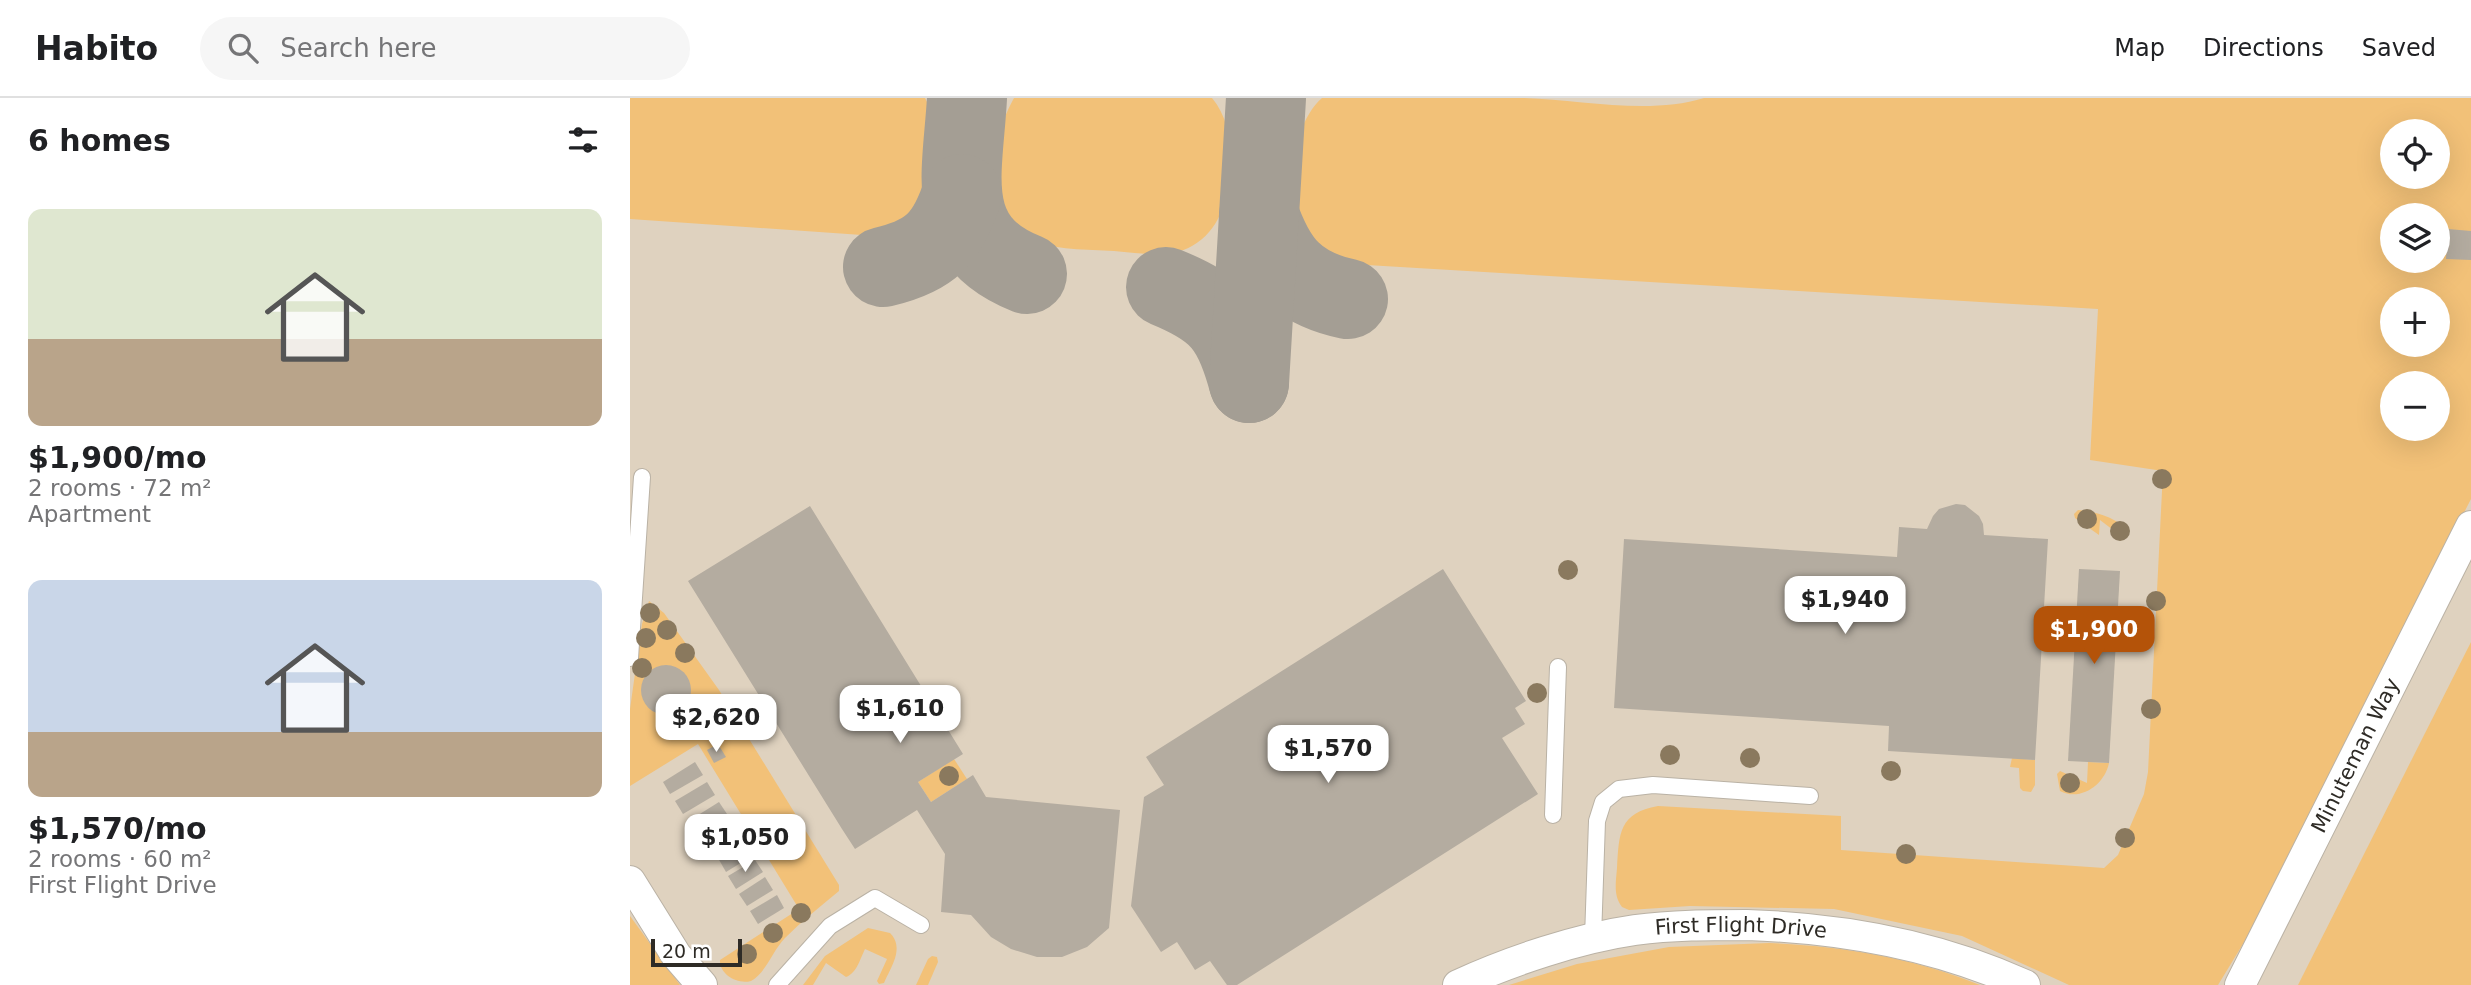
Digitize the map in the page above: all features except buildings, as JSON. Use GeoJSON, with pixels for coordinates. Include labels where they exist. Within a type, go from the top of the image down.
{"type":"FeatureCollection","features":[{"type":"Feature","properties":{"kind":"street","name":"Minuteman Way"},"geometry":{"type":"LineString","coordinates":[[2240,985],[2471,526]]}},
{"type":"Feature","properties":{"kind":"street"},"geometry":{"type":"LineString","coordinates":[[630,881],[676,955],[702,985]]}},
{"type":"Feature","properties":{"kind":"street","name":"First Flight Drive"},"geometry":{"type":"LineString","coordinates":[[1458,985],[1518,961],[1593,938],[1634,930],[1691,924],[1795,926],[1853,933],[1903,943],[1991,971],[2025,985]]}},
{"type":"Feature","properties":{"kind":"lane"},"geometry":{"type":"LineString","coordinates":[[630,658],[642,477]]}},
{"type":"Feature","properties":{"kind":"lane"},"geometry":{"type":"LineString","coordinates":[[1553,815],[1558,667]]}},
{"type":"Feature","properties":{"kind":"lane"},"geometry":{"type":"LineString","coordinates":[[1593,938],[1597,821],[1603,802],[1619,789],[1653,785],[1810,796]]}},
{"type":"Feature","properties":{"kind":"lane"},"geometry":{"type":"LineString","coordinates":[[777,985],[830,926],[875,898],[921,926]]}},
{"type":"Feature","properties":{"kind":"shaded area"},"geometry":{"type":"Polygon","coordinates":[[[630,98],[2471,98],[2471,985],[630,985],[630,98]]]}},
{"type":"Feature","properties":{"kind":"shaded area"},"geometry":{"type":"Polygon","coordinates":[[[630,98],[925,98],[934,118],[936,139],[935,165],[929,190],[920,208],[907,219],[886,229],[862,235],[630,219],[630,98]]]}},
{"type":"Feature","properties":{"kind":"shaded area"},"geometry":{"type":"Polygon","coordinates":[[[1014,98],[1212,98],[1226,124],[1231,154],[1227,195],[1215,224],[1192,246],[1164,254],[1071,249],[1030,239],[1011,221],[1000,196],[998,183],[999,137],[1014,98]]]}},
{"type":"Feature","properties":{"kind":"shaded area"},"geometry":{"type":"Polygon","coordinates":[[[1322,98],[1524,98],[1638,106],[1683,103],[1704,98],[2471,98],[2471,499],[2246,939],[2218,985],[2069,985],[1962,936],[1834,909],[1690,906],[1629,910],[1622,907],[1616,893],[1619,845],[1624,826],[1635,814],[1658,806],[1841,816],[1841,850],[2104,868],[2118,855],[2144,794],[2148,772],[2163,471],[2090,460],[2098,309],[1350,264],[1331,257],[1315,246],[1299,220],[1293,183],[1297,144],[1311,110],[1322,98]]]}},
{"type":"Feature","properties":{"kind":"shaded area"},"geometry":{"type":"Polygon","coordinates":[[[2078,510],[2110,518],[2126,529],[2127,535],[2121,536],[2100,520],[2099,535],[2075,518],[2074,514],[2078,510]]]}},
{"type":"Feature","properties":{"kind":"shaded area"},"geometry":{"type":"Polygon","coordinates":[[[649,601],[664,613],[719,690],[839,885],[839,891],[785,938],[761,973],[751,981],[730,977],[722,970],[720,960],[799,909],[698,744],[630,786],[630,709],[642,624],[649,601]]]}},
{"type":"Feature","properties":{"kind":"shaded area"},"geometry":{"type":"Polygon","coordinates":[[[2471,642],[2471,985],[2298,985],[2471,642]]]}},
{"type":"Feature","properties":{"kind":"shaded area"},"geometry":{"type":"Polygon","coordinates":[[[2012,758],[2035,760],[2035,785],[2031,792],[2020,788],[2019,768],[2010,767],[2012,758]]]}},
{"type":"Feature","properties":{"kind":"shaded area"},"geometry":{"type":"Polygon","coordinates":[[[954,759],[967,779],[931,802],[918,782],[954,759]]]}},
{"type":"Feature","properties":{"kind":"shaded area"},"geometry":{"type":"Polygon","coordinates":[[[2088,762],[2109,763],[2103,778],[2084,793],[2068,794],[2060,791],[2057,774],[2060,771],[2087,783],[2088,762]]]}},
{"type":"Feature","properties":{"kind":"shaded area"},"geometry":{"type":"Polygon","coordinates":[[[630,916],[680,985],[630,985],[630,916]]]}},
{"type":"Feature","properties":{"kind":"shaded area"},"geometry":{"type":"Polygon","coordinates":[[[868,928],[890,933],[896,945],[895,958],[884,983],[879,984],[877,981],[887,959],[865,949],[850,975],[846,977],[826,963],[813,985],[803,985],[825,956],[868,928]]]}},
{"type":"Feature","properties":{"kind":"shaded area"},"geometry":{"type":"Polygon","coordinates":[[[1769,943],[1850,950],[1902,960],[1980,985],[1509,985],[1577,964],[1669,947],[1769,943]]]}},
{"type":"Feature","properties":{"kind":"shaded area"},"geometry":{"type":"Polygon","coordinates":[[[937,957],[938,962],[928,985],[916,985],[928,959],[937,957]]]}},
{"type":"Feature","properties":{"kind":"taxiway"},"geometry":{"type":"LineString","coordinates":[[967,98],[962,178],[963,202],[969,223],[981,243],[1000,260],[1027,274]]}},
{"type":"Feature","properties":{"kind":"taxiway"},"geometry":{"type":"LineString","coordinates":[[1249,383],[1266,98]]}},
{"type":"Feature","properties":{"kind":"taxiway"},"geometry":{"type":"LineString","coordinates":[[883,267],[913,257],[934,243],[950,223],[962,194]]}},
{"type":"Feature","properties":{"kind":"taxiway"},"geometry":{"type":"LineString","coordinates":[[1259,215],[1273,247],[1290,271],[1315,288],[1348,299]]}},
{"type":"Feature","properties":{"kind":"taxiway"},"geometry":{"type":"LineString","coordinates":[[1166,287],[1200,303],[1222,322],[1237,347],[1249,383]]}}]}
